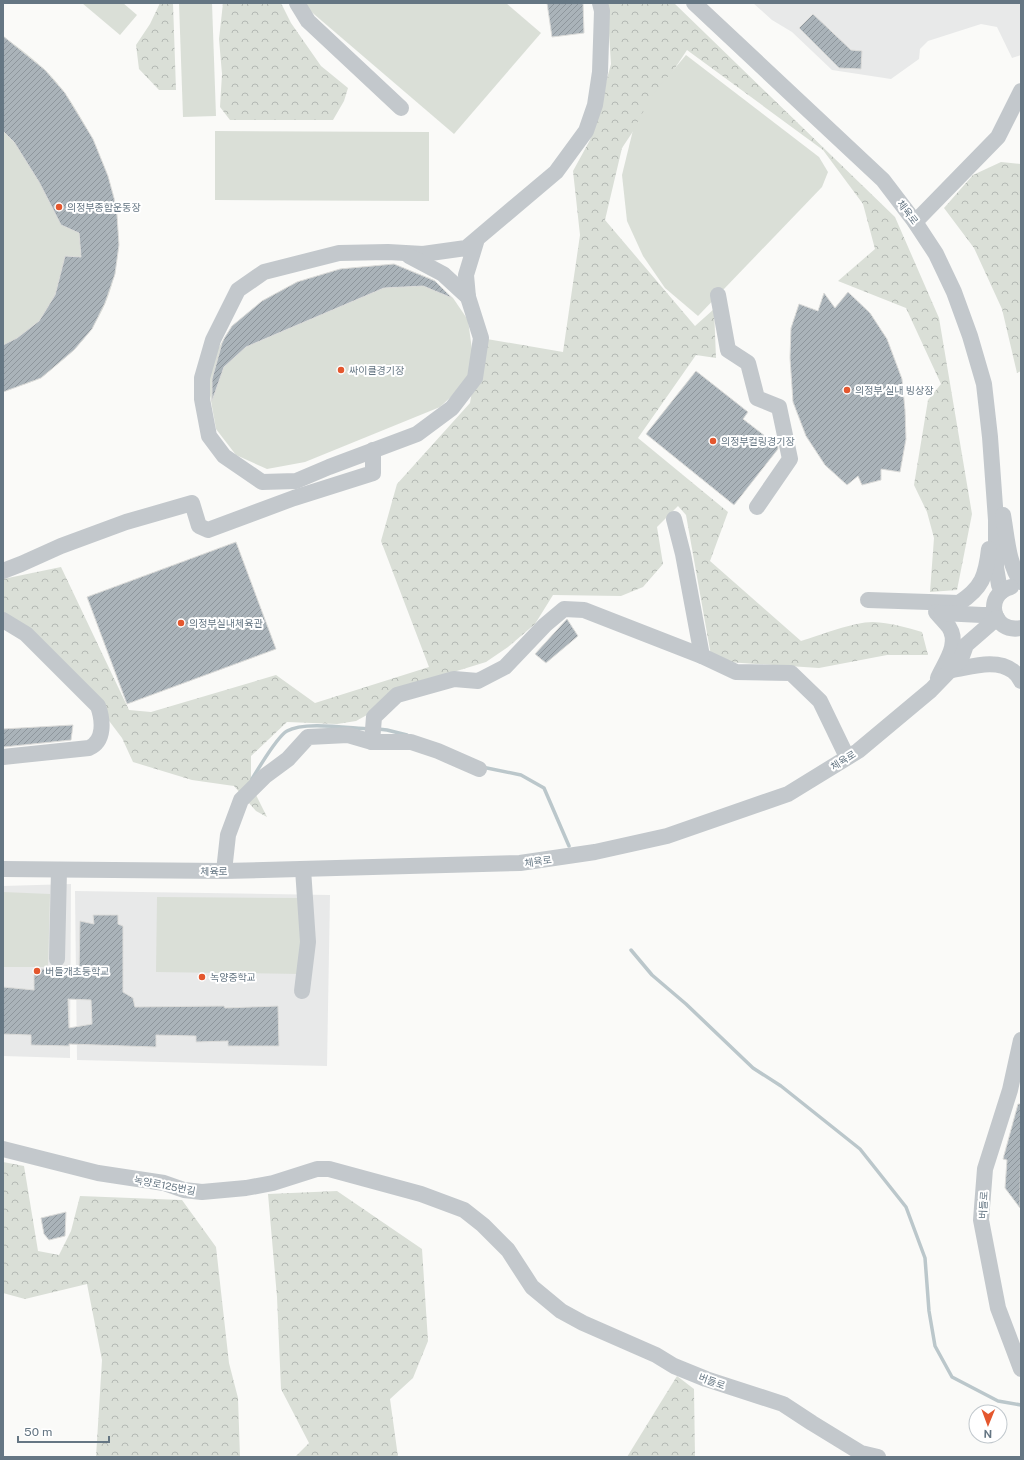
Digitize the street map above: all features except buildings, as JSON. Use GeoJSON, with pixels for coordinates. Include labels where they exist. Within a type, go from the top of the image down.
{"type":"FeatureCollection","features":[{"type":"Feature","properties":{"kind":"street"},"geometry":{"type":"LineString","coordinates":[[297,3],[308,21],[401,108]]}},
{"type":"Feature","properties":{"kind":"street"},"geometry":{"type":"LineString","coordinates":[[477,239],[466,275],[468,297],[480,338],[474,378],[452,408],[417,434],[296,481],[262,482],[224,456],[209,436],[202,399],[202,378],[214,340],[238,290],[264,272],[339,253],[423,254],[466,248],[556,172],[586,131],[595,105],[600,72],[602,11],[600,3]]}},
{"type":"Feature","properties":{"kind":"street","name":"체육로"},"geometry":{"type":"LineString","coordinates":[[694,3],[883,180],[915,222],[936,254],[954,292],[984,384],[990,436],[994,494]]}},
{"type":"Feature","properties":{"kind":"street"},"geometry":{"type":"LineString","coordinates":[[915,222],[998,138],[1021,91]]}},
{"type":"Feature","properties":{"kind":"street"},"geometry":{"type":"LineString","coordinates":[[402,253],[442,274],[468,297]]}},
{"type":"Feature","properties":{"kind":"street"},"geometry":{"type":"LineString","coordinates":[[718,295],[728,350],[748,363],[757,398],[779,407],[790,459],[757,507]]}},
{"type":"Feature","properties":{"kind":"street"},"geometry":{"type":"LineString","coordinates":[[3,571],[61,546],[126,522],[192,503],[200,526],[208,530],[294,498],[373,473],[373,450]]}},
{"type":"Feature","properties":{"kind":"street"},"geometry":{"type":"LineString","coordinates":[[994,494],[1003,514],[1012,562],[1016,575],[1021,582]]}},
{"type":"Feature","properties":{"kind":"street"},"geometry":{"type":"LineString","coordinates":[[965,600],[980,585],[987,565],[994,494]]}},
{"type":"Feature","properties":{"kind":"street"},"geometry":{"type":"LineString","coordinates":[[994,494],[996,520],[996,567],[1006,618]]}},
{"type":"Feature","properties":{"kind":"street"},"geometry":{"type":"LineString","coordinates":[[674,519],[683,554],[702,656]]}},
{"type":"Feature","properties":{"kind":"street"},"geometry":{"type":"LineString","coordinates":[[1006,618],[1008,588],[1021,588]]}},
{"type":"Feature","properties":{"kind":"street"},"geometry":{"type":"LineString","coordinates":[[868,600],[965,600],[1006,618],[936,612],[900,612],[868,600]]}},
{"type":"Feature","properties":{"kind":"street"},"geometry":{"type":"LineString","coordinates":[[372,740],[374,717],[397,695],[454,679],[478,681],[505,667],[545,625],[564,610],[584,610],[702,656],[736,672],[791,673],[820,701],[847,757]]}},
{"type":"Feature","properties":{"kind":"street"},"geometry":{"type":"LineString","coordinates":[[931,690],[937,682],[953,647],[953,636],[949,627],[936,612]]}},
{"type":"Feature","properties":{"kind":"street","name":"체육로"},"geometry":{"type":"LineString","coordinates":[[3,869],[224,871],[520,863],[595,852],[667,836],[788,794],[861,748],[931,690],[956,665],[975,651],[1006,618]]}},
{"type":"Feature","properties":{"kind":"street"},"geometry":{"type":"LineString","coordinates":[[3,620],[26,634],[98,706],[102,716],[101,737],[96,745],[89,748],[3,757]]}},
{"type":"Feature","properties":{"kind":"street"},"geometry":{"type":"LineString","coordinates":[[956,665],[989,664],[1007,666],[1020,677],[1021,681]]}},
{"type":"Feature","properties":{"kind":"street"},"geometry":{"type":"LineString","coordinates":[[224,871],[228,836],[241,800],[265,776],[288,759],[308,737],[348,735],[372,740],[411,742],[438,751],[479,769]]}},
{"type":"Feature","properties":{"kind":"street"},"geometry":{"type":"LineString","coordinates":[[302,991],[308,942],[303,869]]}},
{"type":"Feature","properties":{"kind":"street"},"geometry":{"type":"LineString","coordinates":[[57,959],[59,870]]}},
{"type":"Feature","properties":{"kind":"street","name":"버들로"},"geometry":{"type":"LineString","coordinates":[[1021,1040],[1010,1090],[985,1169],[981,1220],[998,1308],[1021,1370]]}},
{"type":"Feature","properties":{"kind":"street","name":"녹양로125번길"},"geometry":{"type":"LineString","coordinates":[[3,1149],[98,1173],[164,1183],[184,1190],[202,1192],[246,1188],[274,1182],[317,1169],[329,1169]]}},
{"type":"Feature","properties":{"kind":"street","name":"버들로"},"geometry":{"type":"LineString","coordinates":[[329,1169],[422,1194],[464,1210],[483,1225],[508,1250],[532,1287],[561,1311],[583,1323],[656,1355],[674,1366],[716,1384],[755,1394],[782,1404],[854,1449],[878,1457]]}},
{"type":"Feature","properties":{"kind":"shaded area"},"geometry":{"type":"Polygon","coordinates":[[[753,3],[1021,3],[1021,55],[1012,58],[997,27],[981,24],[928,41],[920,49],[919,59],[891,79],[832,70],[792,32],[772,20],[753,3]]]}},
{"type":"Feature","properties":{"kind":"shaded area","name":"버들개초등학교"},"geometry":{"type":"Polygon","coordinates":[[[71,884],[70,1058],[3,1056],[3,886],[71,884]]]}},
{"type":"Feature","properties":{"kind":"shaded area","name":"녹양중학교"},"geometry":{"type":"Polygon","coordinates":[[[75,891],[330,895],[327,1066],[77,1060],[75,891]]]}},
{"type":"Feature","properties":{"kind":"green space"},"geometry":{"type":"Polygon","coordinates":[[[82,3],[123,3],[137,15],[120,35],[82,3]]]}},
{"type":"Feature","properties":{"kind":"green space"},"geometry":{"type":"Polygon","coordinates":[[[160,3],[173,3],[176,90],[159,90],[139,69],[136,45],[150,24],[160,3]]]}},
{"type":"Feature","properties":{"kind":"green space"},"geometry":{"type":"Polygon","coordinates":[[[179,3],[212,3],[216,116],[183,117],[179,3]]]}},
{"type":"Feature","properties":{"kind":"green space"},"geometry":{"type":"Polygon","coordinates":[[[223,3],[281,3],[291,23],[321,66],[348,88],[344,101],[333,120],[230,120],[220,107],[222,74],[219,39],[223,3]]]}},
{"type":"Feature","properties":{"kind":"green space"},"geometry":{"type":"Polygon","coordinates":[[[301,3],[506,3],[541,33],[454,134],[301,3]]]}},
{"type":"Feature","properties":{"kind":"green space"},"geometry":{"type":"Polygon","coordinates":[[[607,3],[674,3],[895,217],[939,318],[972,514],[957,590],[930,592],[934,538],[927,512],[914,485],[928,400],[941,384],[906,308],[838,281],[875,249],[863,204],[823,150],[687,50],[622,148],[605,220],[695,326],[714,309],[716,358],[696,355],[638,438],[728,512],[710,561],[801,641],[837,629],[856,624],[873,622],[922,632],[928,655],[887,655],[819,668],[712,661],[686,515],[678,506],[657,527],[663,564],[643,587],[621,596],[553,595],[535,624],[508,647],[486,662],[434,678],[356,721],[337,724],[287,722],[251,756],[251,785],[267,817],[256,811],[234,786],[192,780],[133,762],[122,738],[67,665],[3,615],[3,579],[61,567],[129,710],[151,712],[276,675],[315,703],[429,667],[381,541],[397,484],[470,403],[481,338],[563,352],[580,235],[573,171],[590,140],[611,64],[607,3]]]}},
{"type":"Feature","properties":{"kind":"green space","name":"의정부종합운동장"},"geometry":{"type":"Polygon","coordinates":[[[3,36],[29,55],[52,77],[65,93],[83,121],[98,152],[109,183],[116,216],[118,248],[113,280],[102,311],[83,340],[76,348],[42,377],[27,384],[3,391],[3,36]]]}},
{"type":"Feature","properties":{"kind":"green space"},"geometry":{"type":"Polygon","coordinates":[[[686,55],[819,157],[828,172],[822,187],[698,316],[665,288],[643,256],[627,221],[622,175],[633,130],[653,94],[686,55]]]}},
{"type":"Feature","properties":{"kind":"green space"},"geometry":{"type":"Polygon","coordinates":[[[215,131],[429,132],[429,201],[215,200],[215,131]]]}},
{"type":"Feature","properties":{"kind":"green space"},"geometry":{"type":"Polygon","coordinates":[[[1001,162],[1021,164],[1021,371],[1017,373],[1002,309],[974,248],[944,208],[973,175],[1001,162]]]}},
{"type":"Feature","properties":{"kind":"green space","name":"싸이클경기장"},"geometry":{"type":"Polygon","coordinates":[[[394,264],[434,280],[453,298],[468,320],[473,357],[467,382],[440,407],[305,462],[267,469],[236,455],[216,429],[208,384],[214,355],[232,326],[262,301],[297,282],[340,269],[394,264]]]}},
{"type":"Feature","properties":{"kind":"green space"},"geometry":{"type":"Polygon","coordinates":[[[3,892],[50,894],[48,967],[3,967],[3,892]]]}},
{"type":"Feature","properties":{"kind":"green space"},"geometry":{"type":"Polygon","coordinates":[[[157,897],[302,898],[301,974],[156,972],[157,897]]]}},
{"type":"Feature","properties":{"kind":"green space"},"geometry":{"type":"Polygon","coordinates":[[[3,1162],[24,1166],[38,1251],[59,1255],[71,1231],[80,1196],[182,1200],[216,1247],[229,1363],[238,1398],[240,1457],[96,1457],[102,1360],[87,1284],[25,1299],[3,1293],[3,1162]]]}},
{"type":"Feature","properties":{"kind":"green space"},"geometry":{"type":"Polygon","coordinates":[[[337,1191],[422,1249],[428,1341],[413,1378],[390,1399],[398,1457],[295,1457],[309,1443],[281,1389],[277,1297],[268,1194],[337,1191]]]}},
{"type":"Feature","properties":{"kind":"green space"},"geometry":{"type":"Polygon","coordinates":[[[677,1376],[694,1389],[695,1457],[627,1457],[677,1376]]]}},
{"type":"Feature","properties":{"kind":"waterway"},"geometry":{"type":"LineString","coordinates":[[252,779],[263,761],[283,734],[287,731],[304,726],[370,729]]}},
{"type":"Feature","properties":{"kind":"waterway"},"geometry":{"type":"LineString","coordinates":[[378,729],[407,735]]}},
{"type":"Feature","properties":{"kind":"waterway"},"geometry":{"type":"LineString","coordinates":[[482,767],[521,775],[544,788],[569,846]]}},
{"type":"Feature","properties":{"kind":"waterway"},"geometry":{"type":"LineString","coordinates":[[631,950],[652,975],[686,1004],[753,1068],[781,1086],[860,1149],[906,1207],[925,1258],[929,1311],[935,1346],[952,1377],[998,1401],[1021,1405]]}},
{"type":"Feature","properties":{"kind":"place","name":"의정부종합운동장"},"geometry":{"type":"Point","coordinates":[59,207]}},
{"type":"Feature","properties":{"kind":"place","name":"싸이클경기장"},"geometry":{"type":"Point","coordinates":[341,370]}},
{"type":"Feature","properties":{"kind":"place","name":"의정부 실내 빙상장"},"geometry":{"type":"Point","coordinates":[847,390]}},
{"type":"Feature","properties":{"kind":"place","name":"의정부컬링경기장"},"geometry":{"type":"Point","coordinates":[713,441]}},
{"type":"Feature","properties":{"kind":"place","name":"의정부실내체육관"},"geometry":{"type":"Point","coordinates":[181,623]}},
{"type":"Feature","properties":{"kind":"place","name":"버들개초등학교"},"geometry":{"type":"Point","coordinates":[37,971]}},
{"type":"Feature","properties":{"kind":"place","name":"녹양중학교"},"geometry":{"type":"Point","coordinates":[202,977]}}]}
